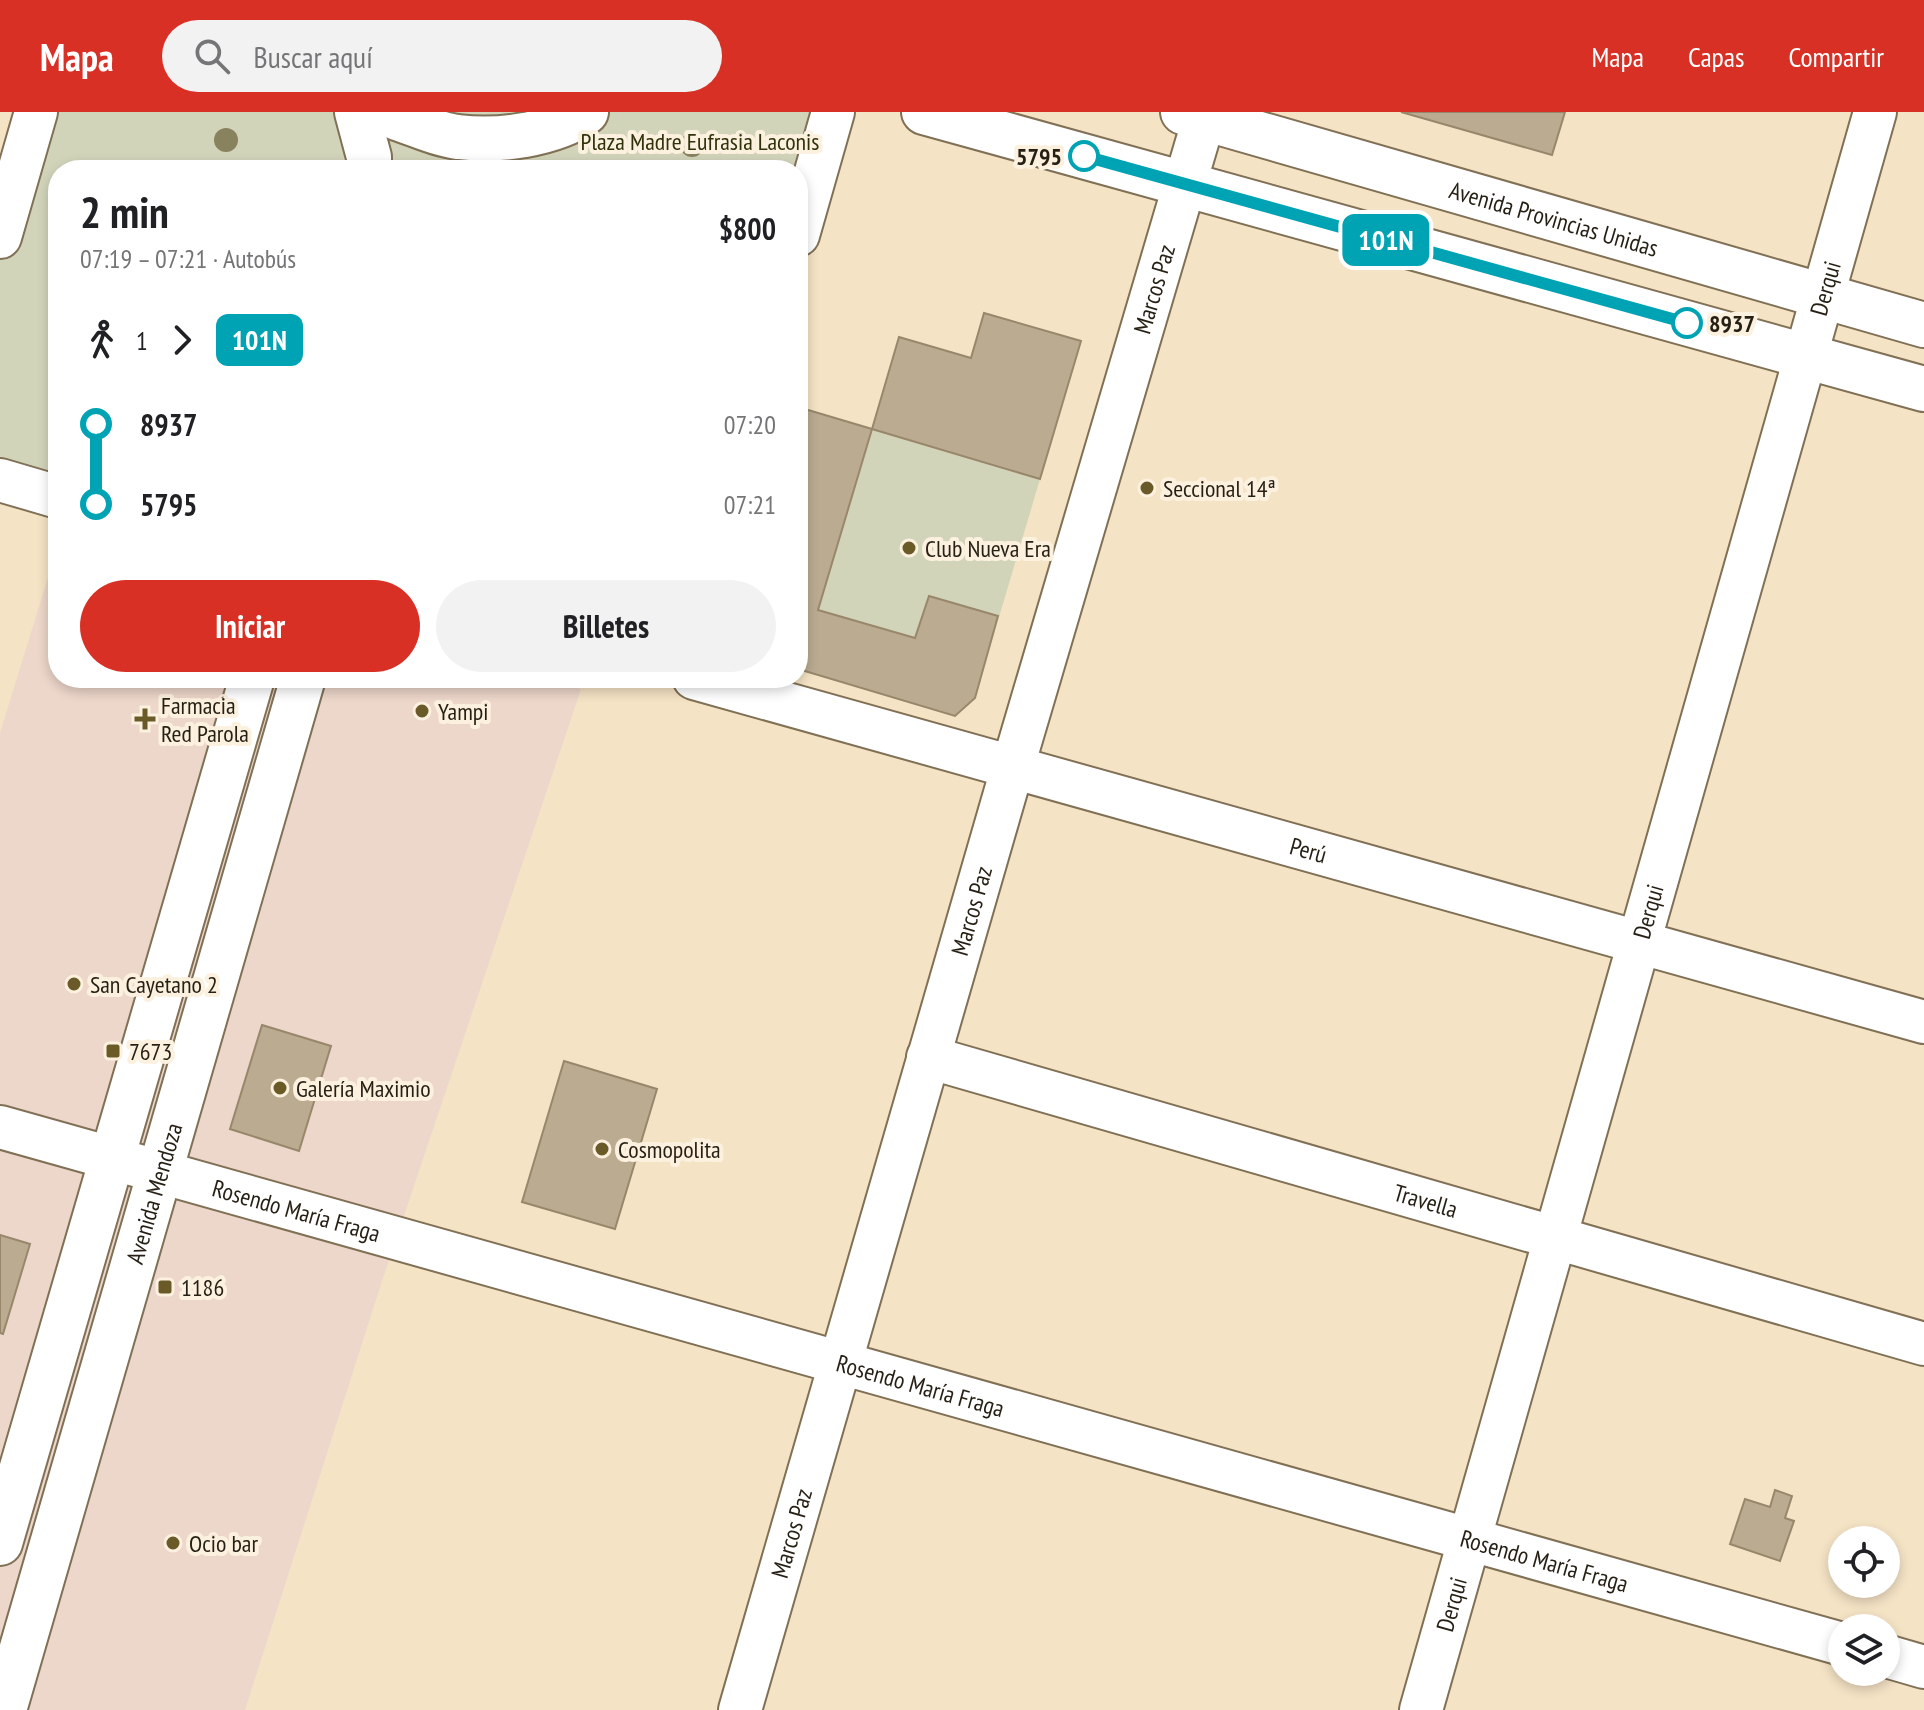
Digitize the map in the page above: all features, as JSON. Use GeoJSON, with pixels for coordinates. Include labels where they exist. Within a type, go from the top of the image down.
{"type":"FeatureCollection","features":[{"type":"Feature","properties":{"kind":"main road"},"geometry":{"type":"LineString","coordinates":[[357,112],[369,160]]}},
{"type":"Feature","properties":{"kind":"main road"},"geometry":{"type":"LineString","coordinates":[[389,112],[397,118],[456,137],[517,138],[581,116]]}},
{"type":"Feature","properties":{"kind":"main road"},"geometry":{"type":"LineString","coordinates":[[924,112],[1924,389]]}},
{"type":"Feature","properties":{"kind":"main road","name":"Avenida Provincias Unidas"},"geometry":{"type":"LineString","coordinates":[[1198,114],[1924,325]]}},
{"type":"Feature","properties":{"kind":"main road"},"geometry":{"type":"LineString","coordinates":[[524,160],[581,116]]}},
{"type":"Feature","properties":{"kind":"main road","name":"Avenida Mendoza"},"geometry":{"type":"LineString","coordinates":[[0,1543],[249,688]]}},
{"type":"Feature","properties":{"kind":"main road","name":"Avenida Mendoza"},"geometry":{"type":"LineString","coordinates":[[4,1710],[300,688]]}},
{"type":"Feature","properties":{"kind":"street"},"geometry":{"type":"LineString","coordinates":[[0,237],[36,112]]}},
{"type":"Feature","properties":{"kind":"street"},"geometry":{"type":"LineString","coordinates":[[808,200],[833,112]]}},
{"type":"Feature","properties":{"kind":"street","name":"Derqui"},"geometry":{"type":"LineString","coordinates":[[1421,1710],[1875,112]]}},
{"type":"Feature","properties":{"kind":"street","name":"Marcos Paz"},"geometry":{"type":"LineString","coordinates":[[740,1710],[1013,766],[1186,184],[1198,114]]}},
{"type":"Feature","properties":{"kind":"street"},"geometry":{"type":"LineString","coordinates":[[0,480],[48,494]]}},
{"type":"Feature","properties":{"kind":"street","name":"Perú"},"geometry":{"type":"LineString","coordinates":[[730,688],[1924,1022]]}},
{"type":"Feature","properties":{"kind":"street","name":"Travella"},"geometry":{"type":"LineString","coordinates":[[928,1057],[1924,1344]]}},
{"type":"Feature","properties":{"kind":"street","name":"Rosendo María Fraga"},"geometry":{"type":"LineString","coordinates":[[0,1127],[1828,1640]]}},
{"type":"Feature","properties":{"kind":"street"},"geometry":{"type":"LineString","coordinates":[[1900,1660],[1924,1667]]}},
{"type":"Feature","properties":{"kind":"shaded area"},"geometry":{"type":"Polygon","coordinates":[[[48,577],[48,688],[581,689],[382,1281],[245,1710],[0,1710],[0,733],[48,577]]]}},
{"type":"Feature","properties":{"kind":"green space","name":"Plaza Madre Eufrasia Laconis"},"geometry":{"type":"Polygon","coordinates":[[[36,112],[833,112],[804,160],[48,160],[48,494],[0,480],[0,237],[36,112]]]}},
{"type":"Feature","properties":{"kind":"green space","name":"Club Nueva Era"},"geometry":{"type":"Polygon","coordinates":[[[984,313],[1081,341],[975,698],[955,716],[808,672],[808,410],[872,429],[899,337],[970,358],[984,313]]]}},
{"type":"Feature","properties":{"kind":"building"},"geometry":{"type":"Polygon","coordinates":[[[1401,112],[1565,112],[1552,155],[1401,112]]]}},
{"type":"Feature","properties":{"kind":"building"},"geometry":{"type":"Polygon","coordinates":[[[984,313],[1081,341],[1040,479],[872,429],[899,337],[971,358],[984,313]]]}},
{"type":"Feature","properties":{"kind":"building"},"geometry":{"type":"Polygon","coordinates":[[[808,410],[872,429],[818,610],[915,638],[929,596],[998,616],[975,698],[955,716],[808,672],[808,410]]]}},
{"type":"Feature","properties":{"kind":"building","name":"Galería Maximio"},"geometry":{"type":"Polygon","coordinates":[[[262,1025],[331,1046],[299,1151],[230,1129],[262,1025]]]}},
{"type":"Feature","properties":{"kind":"building"},"geometry":{"type":"Polygon","coordinates":[[[564,1061],[657,1089],[615,1229],[522,1202],[564,1061]]]}},
{"type":"Feature","properties":{"kind":"building"},"geometry":{"type":"Polygon","coordinates":[[[0,1235],[30,1244],[3,1334],[0,1333],[0,1235]]]}},
{"type":"Feature","properties":{"kind":"building"},"geometry":{"type":"Polygon","coordinates":[[[1775,1490],[1792,1496],[1785,1518],[1794,1521],[1780,1561],[1730,1544],[1745,1499],[1770,1507],[1775,1490]]]}},
{"type":"Feature","properties":{"kind":"bus line","name":"101N"},"geometry":{"type":"LineString","coordinates":[[1084,156],[1687,323]]}},
{"type":"Feature","properties":{"kind":"place","name":"5795"},"geometry":{"type":"Point","coordinates":[1084,156]}},
{"type":"Feature","properties":{"kind":"place","name":"8937"},"geometry":{"type":"Point","coordinates":[1687,323]}},
{"type":"Feature","properties":{"kind":"place","name":"Seccional 14ª"},"geometry":{"type":"Point","coordinates":[1147,488]}},
{"type":"Feature","properties":{"kind":"place","name":"Club Nueva Era"},"geometry":{"type":"Point","coordinates":[909,548]}},
{"type":"Feature","properties":{"kind":"place","name":"Yampi"},"geometry":{"type":"Point","coordinates":[422,711]}},
{"type":"Feature","properties":{"kind":"place","name":"Farmacia Red Parola"},"geometry":{"type":"Point","coordinates":[145,719]}},
{"type":"Feature","properties":{"kind":"place","name":"San Cayetano 2"},"geometry":{"type":"Point","coordinates":[74,984]}},
{"type":"Feature","properties":{"kind":"place","name":"7673"},"geometry":{"type":"Point","coordinates":[113,1051]}},
{"type":"Feature","properties":{"kind":"place","name":"Galería Maximio"},"geometry":{"type":"Point","coordinates":[280,1088]}},
{"type":"Feature","properties":{"kind":"place","name":"Cosmopolita"},"geometry":{"type":"Point","coordinates":[602,1149]}},
{"type":"Feature","properties":{"kind":"place","name":"1186"},"geometry":{"type":"Point","coordinates":[165,1287]}},
{"type":"Feature","properties":{"kind":"place","name":"Ocio bar"},"geometry":{"type":"Point","coordinates":[173,1543]}}]}
